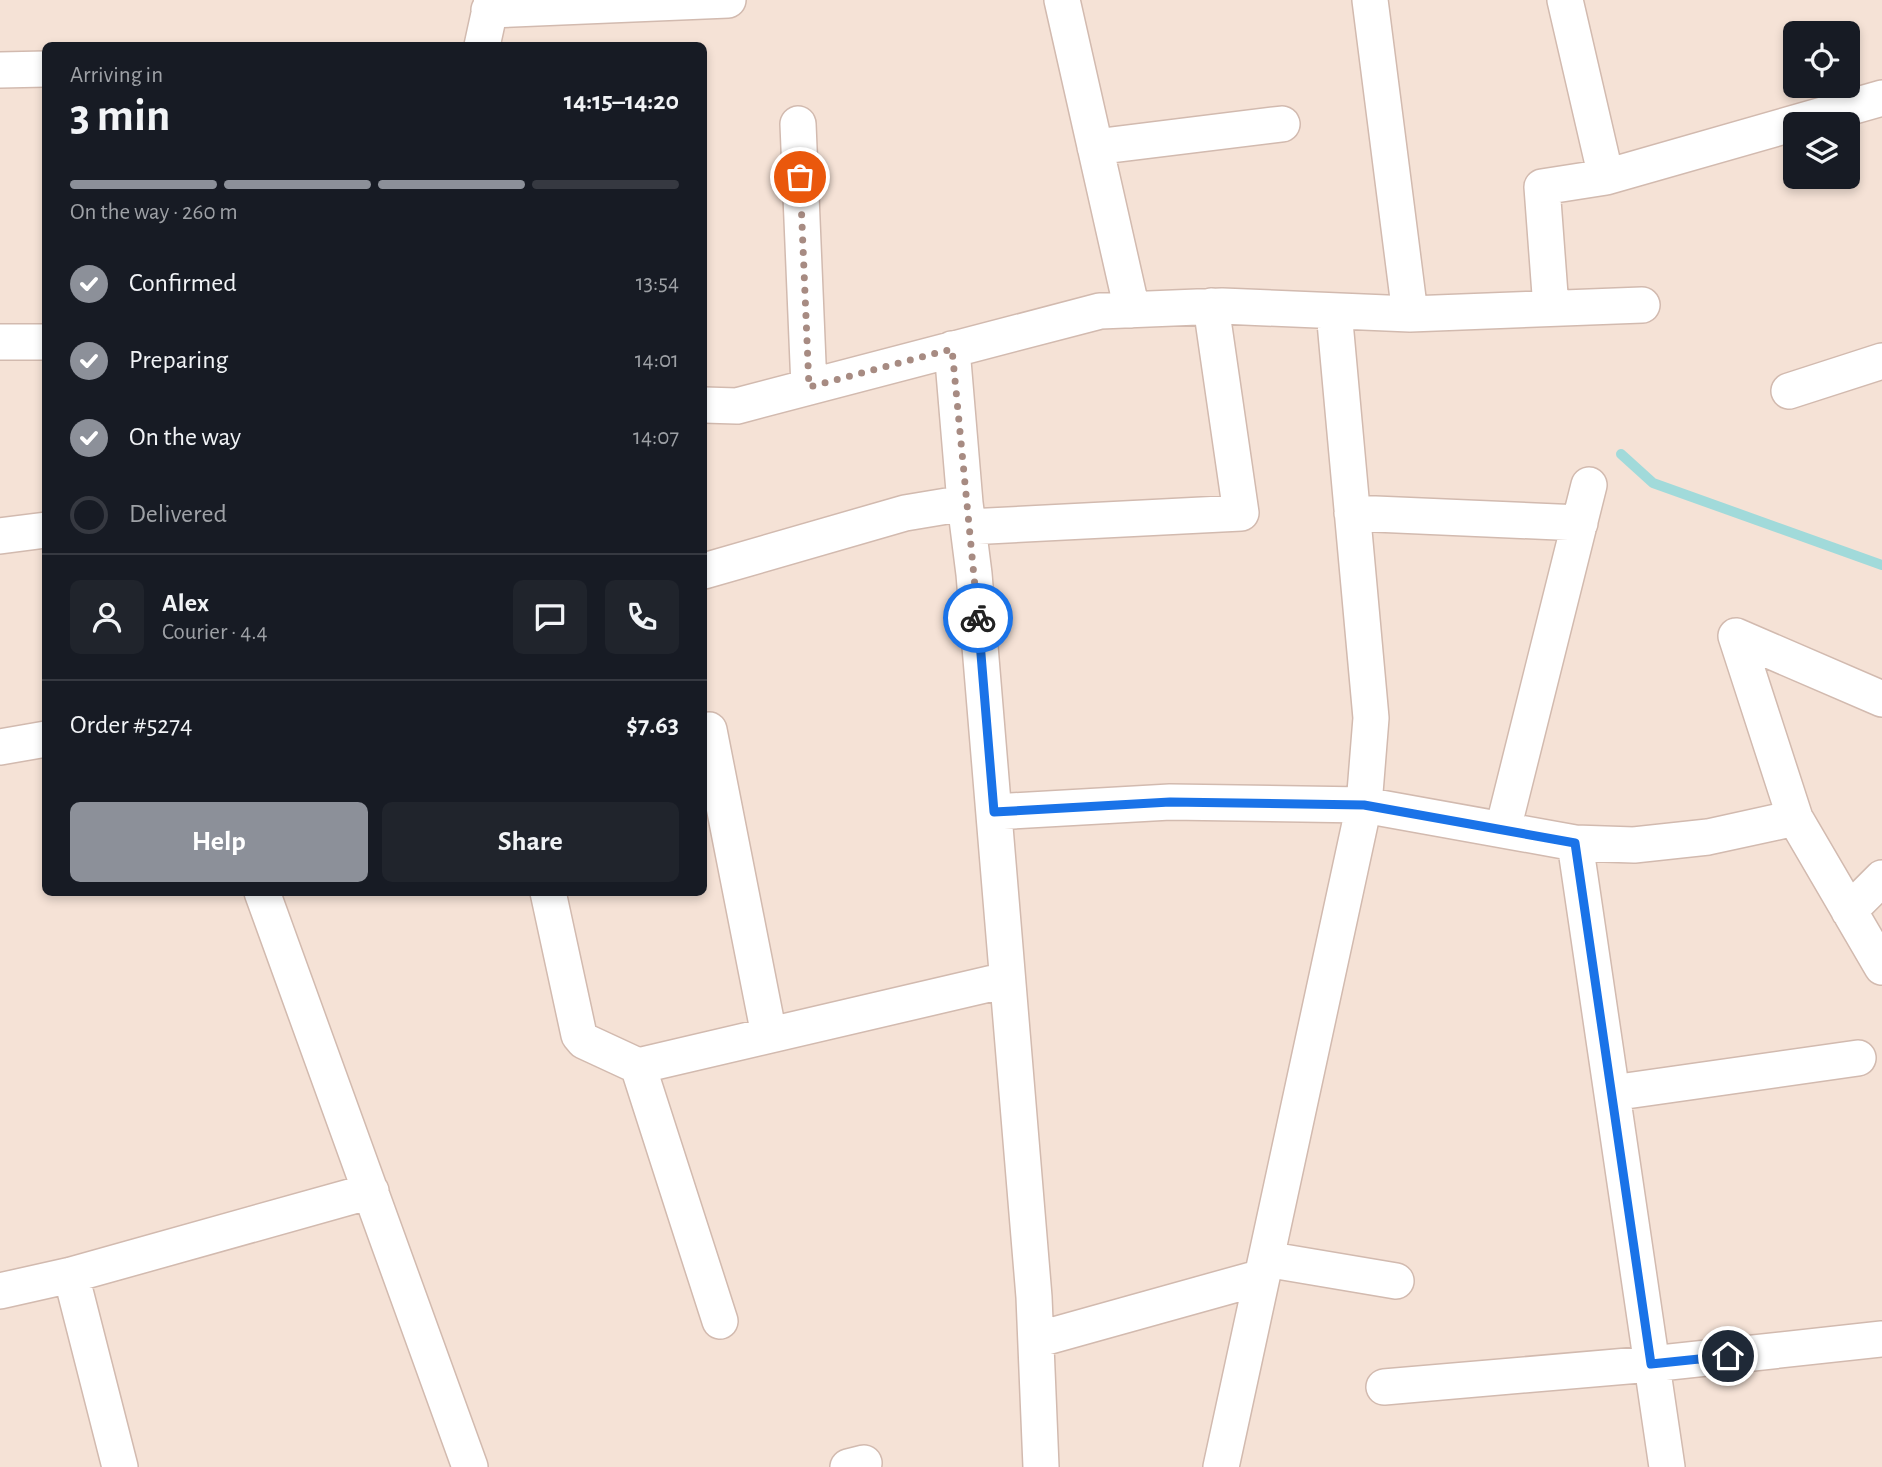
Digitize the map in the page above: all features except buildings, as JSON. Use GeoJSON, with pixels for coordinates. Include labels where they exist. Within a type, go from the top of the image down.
{"type":"FeatureCollection","features":[{"type":"Feature","properties":{"kind":"street"},"geometry":{"type":"LineString","coordinates":[[483,42],[491,5],[728,0]]}},
{"type":"Feature","properties":{"kind":"street"},"geometry":{"type":"LineString","coordinates":[[1062,0],[1132,310]]}},
{"type":"Feature","properties":{"kind":"street"},"geometry":{"type":"LineString","coordinates":[[1370,0],[1410,314]]}},
{"type":"Feature","properties":{"kind":"street"},"geometry":{"type":"LineString","coordinates":[[1565,0],[1606,177]]}},
{"type":"Feature","properties":{"kind":"street"},"geometry":{"type":"LineString","coordinates":[[0,69],[42,69]]}},
{"type":"Feature","properties":{"kind":"street"},"geometry":{"type":"LineString","coordinates":[[1551,308],[1542,187],[1606,177],[1882,98]]}},
{"type":"Feature","properties":{"kind":"street"},"geometry":{"type":"LineString","coordinates":[[798,124],[809,387]]}},
{"type":"Feature","properties":{"kind":"street"},"geometry":{"type":"LineString","coordinates":[[1095,146],[1282,124]]}},
{"type":"Feature","properties":{"kind":"street"},"geometry":{"type":"LineString","coordinates":[[707,405],[737,405],[1100,311],[1211,306],[1410,314],[1642,305]]}},
{"type":"Feature","properties":{"kind":"street"},"geometry":{"type":"LineString","coordinates":[[707,570],[905,513],[1241,513],[1211,306]]}},
{"type":"Feature","properties":{"kind":"street"},"geometry":{"type":"LineString","coordinates":[[1221,1467],[1364,805],[1371,718],[1334,310]]}},
{"type":"Feature","properties":{"kind":"street"},"geometry":{"type":"LineString","coordinates":[[0,342],[42,342]]}},
{"type":"Feature","properties":{"kind":"street"},"geometry":{"type":"LineString","coordinates":[[952,349],[994,812],[1036,1340],[1041,1467]]}},
{"type":"Feature","properties":{"kind":"street"},"geometry":{"type":"LineString","coordinates":[[1788,391],[1882,361]]}},
{"type":"Feature","properties":{"kind":"street"},"geometry":{"type":"LineString","coordinates":[[1503,829],[1589,485]]}},
{"type":"Feature","properties":{"kind":"street"},"geometry":{"type":"LineString","coordinates":[[1352,513],[1580,523]]}},
{"type":"Feature","properties":{"kind":"street"},"geometry":{"type":"LineString","coordinates":[[0,536],[42,531]]}},
{"type":"Feature","properties":{"kind":"street"},"geometry":{"type":"LineString","coordinates":[[1882,699],[1736,636],[1795,818],[1882,967]]}},
{"type":"Feature","properties":{"kind":"street"},"geometry":{"type":"LineString","coordinates":[[709,730],[769,1035]]}},
{"type":"Feature","properties":{"kind":"street"},"geometry":{"type":"LineString","coordinates":[[0,747],[42,740]]}},
{"type":"Feature","properties":{"kind":"street"},"geometry":{"type":"LineString","coordinates":[[994,812],[1170,802],[1364,805],[1575,843],[1634,845],[1684,840],[1795,818]]}},
{"type":"Feature","properties":{"kind":"street"},"geometry":{"type":"LineString","coordinates":[[1575,843],[1667,1467]]}},
{"type":"Feature","properties":{"kind":"street"},"geometry":{"type":"LineString","coordinates":[[1849,911],[1882,878]]}},
{"type":"Feature","properties":{"kind":"street"},"geometry":{"type":"LineString","coordinates":[[263,896],[470,1467]]}},
{"type":"Feature","properties":{"kind":"street"},"geometry":{"type":"LineString","coordinates":[[549,896],[579,1035],[584,1041],[638,1066],[1006,980]]}},
{"type":"Feature","properties":{"kind":"street"},"geometry":{"type":"LineString","coordinates":[[1612,1093],[1858,1058]]}},
{"type":"Feature","properties":{"kind":"street"},"geometry":{"type":"LineString","coordinates":[[638,1066],[720,1321]]}},
{"type":"Feature","properties":{"kind":"street"},"geometry":{"type":"LineString","coordinates":[[0,1291],[71,1275],[371,1191]]}},
{"type":"Feature","properties":{"kind":"street"},"geometry":{"type":"LineString","coordinates":[[1036,1340],[1264,1268],[1396,1280]]}},
{"type":"Feature","properties":{"kind":"street"},"geometry":{"type":"LineString","coordinates":[[71,1275],[120,1467]]}},
{"type":"Feature","properties":{"kind":"street"},"geometry":{"type":"LineString","coordinates":[[1384,1387],[1651,1364],[1882,1339]]}},
{"type":"Feature","properties":{"kind":"shaded area"},"geometry":{"type":"Polygon","coordinates":[[[0,0],[1882,0],[1882,1467],[0,1467],[0,0]]]}},
{"type":"Feature","properties":{"kind":"waterway"},"geometry":{"type":"LineString","coordinates":[[1621,454],[1653,483],[1882,565]]}},
{"type":"Feature","properties":{"kind":"way so far"},"geometry":{"type":"LineString","coordinates":[[800,177],[809,387],[952,349],[978,618]]}},
{"type":"Feature","properties":{"kind":"route"},"geometry":{"type":"LineString","coordinates":[[978,618],[994,812],[1071,810],[1170,802],[1280,806],[1364,805],[1575,843],[1651,1364],[1728,1356]]}}]}
